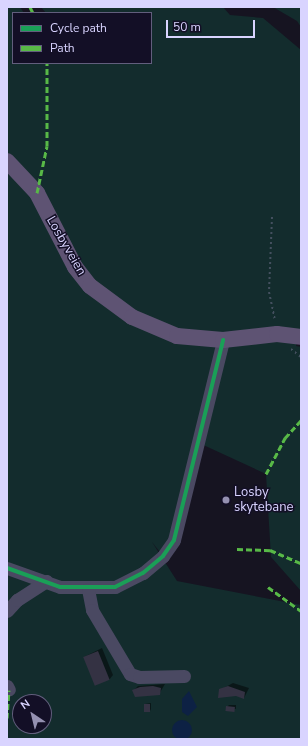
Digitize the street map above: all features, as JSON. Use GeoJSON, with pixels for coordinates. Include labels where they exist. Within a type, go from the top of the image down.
{"type":"FeatureCollection","features":[{"type":"Feature","properties":{"kind":"main road","name":"Losbyveien"},"geometry":{"type":"LineString","coordinates":[[7,161],[37,193],[75,267],[110,303],[132,317],[177,336],[222,340],[278,334],[301,337]]}},
{"type":"Feature","properties":{"kind":"street"},"geometry":{"type":"LineString","coordinates":[[7,568],[46,581],[88,589],[115,587],[143,573],[163,556],[174,540],[222,340]]}},
{"type":"Feature","properties":{"kind":"street"},"geometry":{"type":"LineString","coordinates":[[7,611],[17,600],[46,581]]}},
{"type":"Feature","properties":{"kind":"street"},"geometry":{"type":"LineString","coordinates":[[88,589],[92,610],[130,674],[139,677],[184,676]]}},
{"type":"Feature","properties":{"kind":"path"},"geometry":{"type":"LineString","coordinates":[[272,217],[269,292],[278,334],[301,357]]}},
{"type":"Feature","properties":{"kind":"green space"},"geometry":{"type":"Polygon","coordinates":[[[7,7],[20,7],[23,12],[12,12],[12,64],[152,64],[152,12],[45,12],[41,7],[223,7],[230,15],[263,18],[301,50],[301,324],[296,346],[301,347],[301,591],[271,557],[266,474],[199,443],[163,556],[152,542],[177,581],[301,605],[301,739],[7,739],[7,7]]]}},
{"type":"Feature","properties":{"kind":"green space"},"geometry":{"type":"Polygon","coordinates":[[[273,7],[301,7],[301,27],[297,21],[273,7]]]}},
{"type":"Feature","properties":{"kind":"water"},"geometry":{"type":"Polygon","coordinates":[[[189,691],[197,707],[188,716],[182,712],[182,699],[189,691]]]}},
{"type":"Feature","properties":{"kind":"water"},"geometry":{"type":"Polygon","coordinates":[[[182,720],[189,723],[192,730],[189,737],[182,740],[175,737],[172,730],[175,723],[182,720]]]}},
{"type":"Feature","properties":{"kind":"building"},"geometry":{"type":"Polygon","coordinates":[[[98,651],[110,680],[95,686],[83,657],[98,651]]]}},
{"type":"Feature","properties":{"kind":"building"},"geometry":{"type":"Polygon","coordinates":[[[153,686],[161,688],[160,695],[135,697],[132,690],[140,687],[153,686]]]}},
{"type":"Feature","properties":{"kind":"building"},"geometry":{"type":"Polygon","coordinates":[[[228,686],[245,692],[244,699],[236,696],[218,698],[219,689],[228,686]]]}},
{"type":"Feature","properties":{"kind":"building"},"geometry":{"type":"Polygon","coordinates":[[[144,704],[150,704],[150,712],[144,712],[144,704]]]}},
{"type":"Feature","properties":{"kind":"building"},"geometry":{"type":"Polygon","coordinates":[[[226,706],[235,707],[234,712],[225,711],[226,706]]]}},
{"type":"Feature","properties":{"kind":"marked path"},"geometry":{"type":"LineString","coordinates":[[30,7],[32,12]]}},
{"type":"Feature","properties":{"kind":"marked path"},"geometry":{"type":"LineString","coordinates":[[37,193],[47,146],[47,64]]}},
{"type":"Feature","properties":{"kind":"marked path"},"geometry":{"type":"LineString","coordinates":[[266,474],[285,438],[301,420]]}},
{"type":"Feature","properties":{"kind":"marked path"},"geometry":{"type":"LineString","coordinates":[[237,549],[270,550],[301,563]]}},
{"type":"Feature","properties":{"kind":"marked path"},"geometry":{"type":"LineString","coordinates":[[268,587],[301,611]]}},
{"type":"Feature","properties":{"kind":"marked path"},"geometry":{"type":"LineString","coordinates":[[7,718],[9,690]]}},
{"type":"Feature","properties":{"kind":"cycle path"},"geometry":{"type":"LineString","coordinates":[[7,568],[60,587],[115,587],[143,573],[163,556],[174,540],[223,340]]}},
{"type":"Feature","properties":{"kind":"place","name":"Losby skytebane"},"geometry":{"type":"Point","coordinates":[226,500]}}]}
